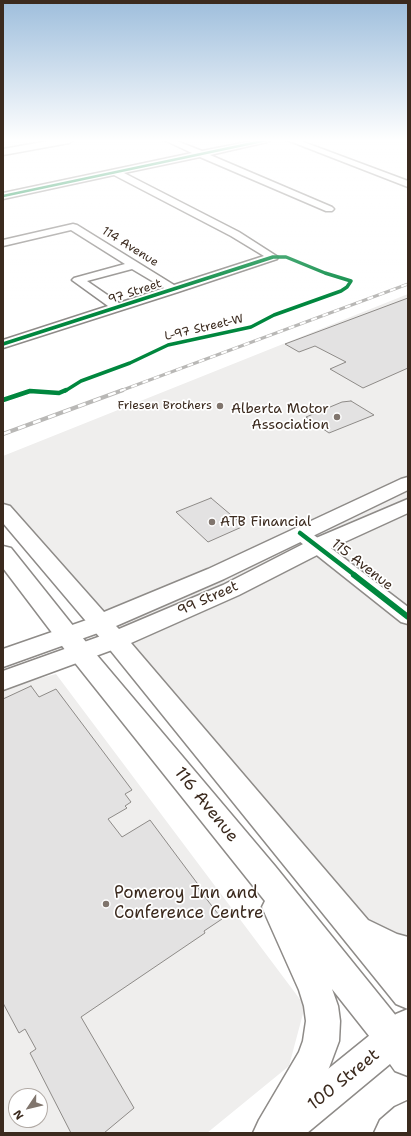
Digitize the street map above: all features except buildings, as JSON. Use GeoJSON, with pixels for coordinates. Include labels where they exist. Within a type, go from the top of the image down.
{"type":"FeatureCollection","features":[{"type":"Feature","properties":{"kind":"main road","name":"99 Street"},"geometry":{"type":"LineString","coordinates":[[3,681],[74,644],[108,631],[231,590],[309,540],[408,483]]}},
{"type":"Feature","properties":{"kind":"main road","name":"99 Street"},"geometry":{"type":"LineString","coordinates":[[309,540],[408,505]]}},
{"type":"Feature","properties":{"kind":"main road"},"geometry":{"type":"LineString","coordinates":[[3,510],[108,631],[408,992]]}},
{"type":"Feature","properties":{"kind":"main road","name":"116 Avenue"},"geometry":{"type":"LineString","coordinates":[[3,553],[74,644],[264,876],[403,1041]]}},
{"type":"Feature","properties":{"kind":"main road","name":"99 Street"},"geometry":{"type":"LineString","coordinates":[[3,658],[74,644]]}},
{"type":"Feature","properties":{"kind":"main road"},"geometry":{"type":"LineString","coordinates":[[264,876],[315,988],[321,1006],[323,1021],[321,1041],[313,1063],[272,1133]]}},
{"type":"Feature","properties":{"kind":"main road"},"geometry":{"type":"LineString","coordinates":[[357,930],[392,949],[408,953]]}},
{"type":"Feature","properties":{"kind":"main road","name":"100 Street"},"geometry":{"type":"LineString","coordinates":[[278,1133],[403,1041]]}},
{"type":"Feature","properties":{"kind":"main road"},"geometry":{"type":"LineString","coordinates":[[393,1133],[408,1120]]}},
{"type":"Feature","properties":{"kind":"street","name":"97 Street"},"geometry":{"type":"LineString","coordinates":[[3,344],[273,257],[236,234],[156,193]]}},
{"type":"Feature","properties":{"kind":"street"},"geometry":{"type":"LineString","coordinates":[[291,193],[328,209]]}},
{"type":"Feature","properties":{"kind":"street","name":"114 Avenue"},"geometry":{"type":"LineString","coordinates":[[3,244],[73,226],[174,290]]}},
{"type":"Feature","properties":{"kind":"street","name":"97 Street"},"geometry":{"type":"LineString","coordinates":[[118,308],[78,280],[134,265]]}},
{"type":"Feature","properties":{"kind":"street","name":"115 Avenue"},"geometry":{"type":"LineString","coordinates":[[309,540],[408,617]]}},
{"type":"Feature","properties":{"kind":"shaded area"},"geometry":{"type":"Polygon","coordinates":[[[408,294],[408,992],[3,510],[3,456],[408,294]]]}},
{"type":"Feature","properties":{"kind":"shaded area"},"geometry":{"type":"Polygon","coordinates":[[[56,674],[305,1006],[289,1066],[207,1133],[3,1133],[3,690],[22,683],[56,674]]]}},
{"type":"Feature","properties":{"kind":"railway"},"geometry":{"type":"LineString","coordinates":[[120,391],[408,284]]}},
{"type":"Feature","properties":{"kind":"railway"},"geometry":{"type":"LineString","coordinates":[[3,434],[123,390]]}},
{"type":"Feature","properties":{"kind":"cycle path"},"geometry":{"type":"LineString","coordinates":[[3,196],[17,193]]}},
{"type":"Feature","properties":{"kind":"cycle path","name":"L-97 Street-W"},"geometry":{"type":"LineString","coordinates":[[3,344],[273,257],[286,257],[325,273],[351,281],[347,287],[341,291],[274,315],[251,327],[168,345],[130,363],[81,381],[59,393],[30,391],[3,400]]}},
{"type":"Feature","properties":{"kind":"cycle path"},"geometry":{"type":"LineString","coordinates":[[300,533],[408,617]]}},
{"type":"Feature","properties":{"kind":"place","name":"Friesen Brothers"},"geometry":{"type":"Point","coordinates":[220,406]}},
{"type":"Feature","properties":{"kind":"place","name":"Alberta Motor Association"},"geometry":{"type":"Point","coordinates":[337,417]}},
{"type":"Feature","properties":{"kind":"place","name":"ATB Financial"},"geometry":{"type":"Point","coordinates":[212,522]}},
{"type":"Feature","properties":{"kind":"place","name":"Pomeroy Inn and Conference Centre"},"geometry":{"type":"Point","coordinates":[106,904]}}]}
